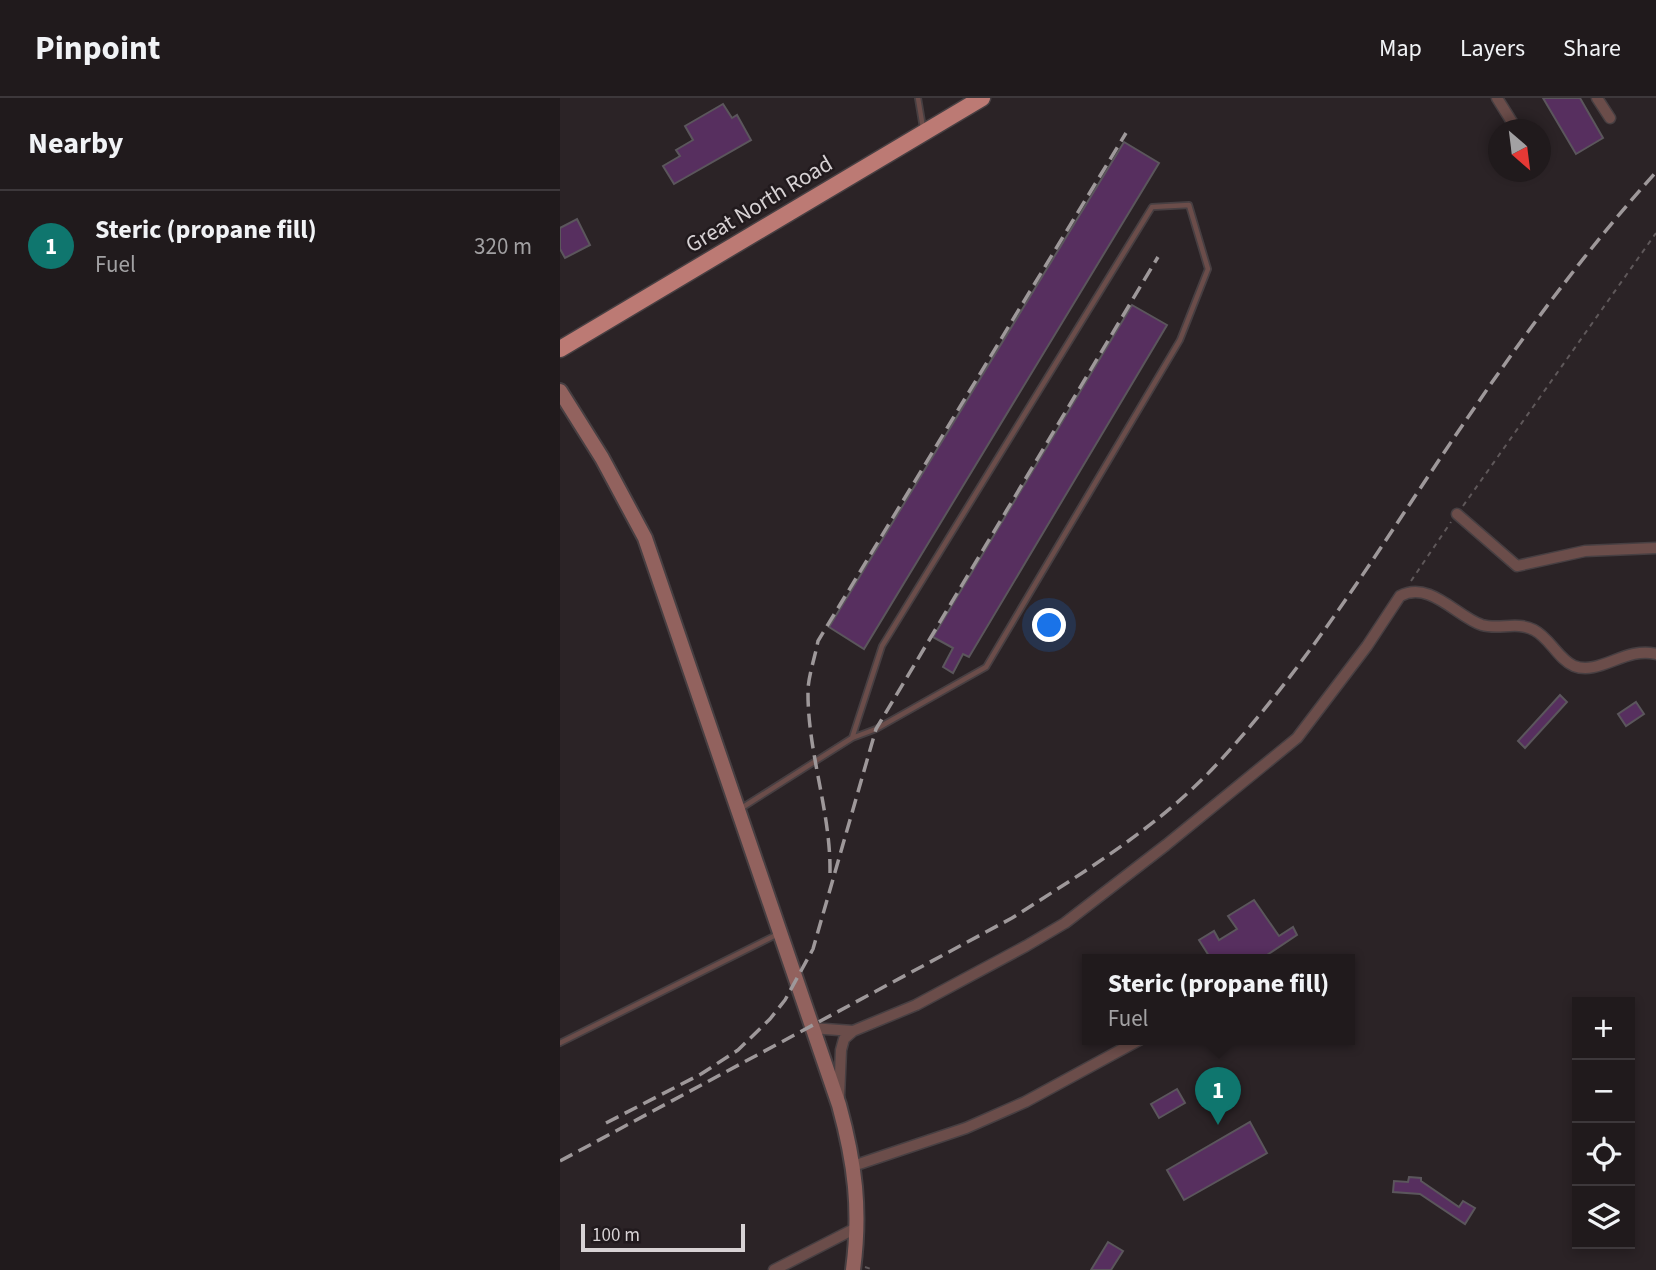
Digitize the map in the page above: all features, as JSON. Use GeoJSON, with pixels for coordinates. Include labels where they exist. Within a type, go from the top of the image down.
{"type":"FeatureCollection","features":[{"type":"Feature","properties":{"kind":"highway","name":"Great North Road"},"geometry":{"type":"LineString","coordinates":[[560,349],[982,98]]}},
{"type":"Feature","properties":{"kind":"main road"},"geometry":{"type":"LineString","coordinates":[[560,391],[602,457],[645,538],[839,1105],[853,1166],[859,1227],[853,1270]]}},
{"type":"Feature","properties":{"kind":"street"},"geometry":{"type":"LineString","coordinates":[[1497,98],[1510,119]]}},
{"type":"Feature","properties":{"kind":"street"},"geometry":{"type":"LineString","coordinates":[[1597,98],[1609,118]]}},
{"type":"Feature","properties":{"kind":"street"},"geometry":{"type":"LineString","coordinates":[[1457,514],[1517,566],[1585,551],[1656,548]]}},
{"type":"Feature","properties":{"kind":"street"},"geometry":{"type":"LineString","coordinates":[[839,1105],[841,1050],[844,1039],[853,1031],[916,1005],[1065,923],[1166,845],[1297,738],[1321,702],[1367,646],[1400,596],[1416,592],[1453,606],[1480,624],[1515,625],[1535,631],[1571,665],[1584,669],[1625,654],[1644,651],[1656,654]]}},
{"type":"Feature","properties":{"kind":"street"},"geometry":{"type":"LineString","coordinates":[[811,1028],[853,1031]]}},
{"type":"Feature","properties":{"kind":"street"},"geometry":{"type":"LineString","coordinates":[[853,1166],[966,1128],[1024,1102],[1130,1045]]}},
{"type":"Feature","properties":{"kind":"street"},"geometry":{"type":"LineString","coordinates":[[774,1270],[859,1227]]}},
{"type":"Feature","properties":{"kind":"lane"},"geometry":{"type":"LineString","coordinates":[[918,98],[924,132]]}},
{"type":"Feature","properties":{"kind":"lane"},"geometry":{"type":"LineString","coordinates":[[737,812],[852,738],[876,729],[986,667],[1180,340],[1208,269],[1189,205],[1152,207],[882,646],[852,738]]}},
{"type":"Feature","properties":{"kind":"lane"},"geometry":{"type":"LineString","coordinates":[[560,1044],[779,933]]}},
{"type":"Feature","properties":{"kind":"path"},"geometry":{"type":"LineString","coordinates":[[1400,596],[1656,233]]}},
{"type":"Feature","properties":{"kind":"building"},"geometry":{"type":"Polygon","coordinates":[[[1543,98],[1580,98],[1603,138],[1576,154],[1543,98]]]}},
{"type":"Feature","properties":{"kind":"building"},"geometry":{"type":"Polygon","coordinates":[[[723,104],[732,118],[737,115],[751,140],[674,184],[663,166],[680,156],[676,150],[693,140],[685,126],[723,104]]]}},
{"type":"Feature","properties":{"kind":"building"},"geometry":{"type":"Polygon","coordinates":[[[1124,142],[1159,163],[864,649],[829,627],[1124,142]]]}},
{"type":"Feature","properties":{"kind":"building"},"geometry":{"type":"Polygon","coordinates":[[[577,219],[590,245],[565,258],[560,249],[560,228],[577,219]]]}},
{"type":"Feature","properties":{"kind":"building"},"geometry":{"type":"Polygon","coordinates":[[[1132,305],[1167,325],[969,657],[963,654],[953,673],[943,667],[953,648],[933,637],[1132,305]]]}},
{"type":"Feature","properties":{"kind":"building"},"geometry":{"type":"Polygon","coordinates":[[[1560,695],[1567,702],[1525,748],[1518,741],[1560,695]]]}},
{"type":"Feature","properties":{"kind":"building"},"geometry":{"type":"Polygon","coordinates":[[[1636,702],[1644,714],[1626,726],[1618,714],[1636,702]]]}},
{"type":"Feature","properties":{"kind":"building"},"geometry":{"type":"Polygon","coordinates":[[[1254,900],[1279,936],[1293,927],[1297,935],[1268,954],[1208,954],[1199,940],[1214,931],[1219,940],[1237,929],[1228,916],[1254,900]]]}},
{"type":"Feature","properties":{"kind":"building"},"geometry":{"type":"Polygon","coordinates":[[[1177,1089],[1185,1103],[1159,1118],[1151,1104],[1177,1089]]]}},
{"type":"Feature","properties":{"kind":"building"},"geometry":{"type":"Polygon","coordinates":[[[1250,1122],[1267,1153],[1184,1200],[1167,1170],[1250,1122]]]}},
{"type":"Feature","properties":{"kind":"building"},"geometry":{"type":"Polygon","coordinates":[[[1409,1177],[1421,1178],[1421,1181],[1459,1207],[1463,1201],[1475,1208],[1465,1224],[1420,1194],[1393,1192],[1394,1181],[1408,1182],[1409,1177]]]}},
{"type":"Feature","properties":{"kind":"building"},"geometry":{"type":"Polygon","coordinates":[[[1108,1242],[1123,1251],[1111,1270],[1091,1270],[1108,1242]]]}},
{"type":"Feature","properties":{"kind":"railway"},"geometry":{"type":"LineString","coordinates":[[830,873],[827,827],[809,712],[808,689],[818,641],[1126,133]]}},
{"type":"Feature","properties":{"kind":"railway"},"geometry":{"type":"LineString","coordinates":[[560,1161],[1012,918],[1120,847],[1195,786],[1218,763],[1289,678],[1353,589],[1518,346],[1584,257],[1656,172]]}},
{"type":"Feature","properties":{"kind":"railway"},"geometry":{"type":"LineString","coordinates":[[606,1123],[701,1074],[738,1050],[785,1000],[813,949],[876,729],[1158,257]]}},
{"type":"Feature","properties":{"kind":"place","name":"Steric (propane fill)"},"geometry":{"type":"Point","coordinates":[1218,1125]}}]}
